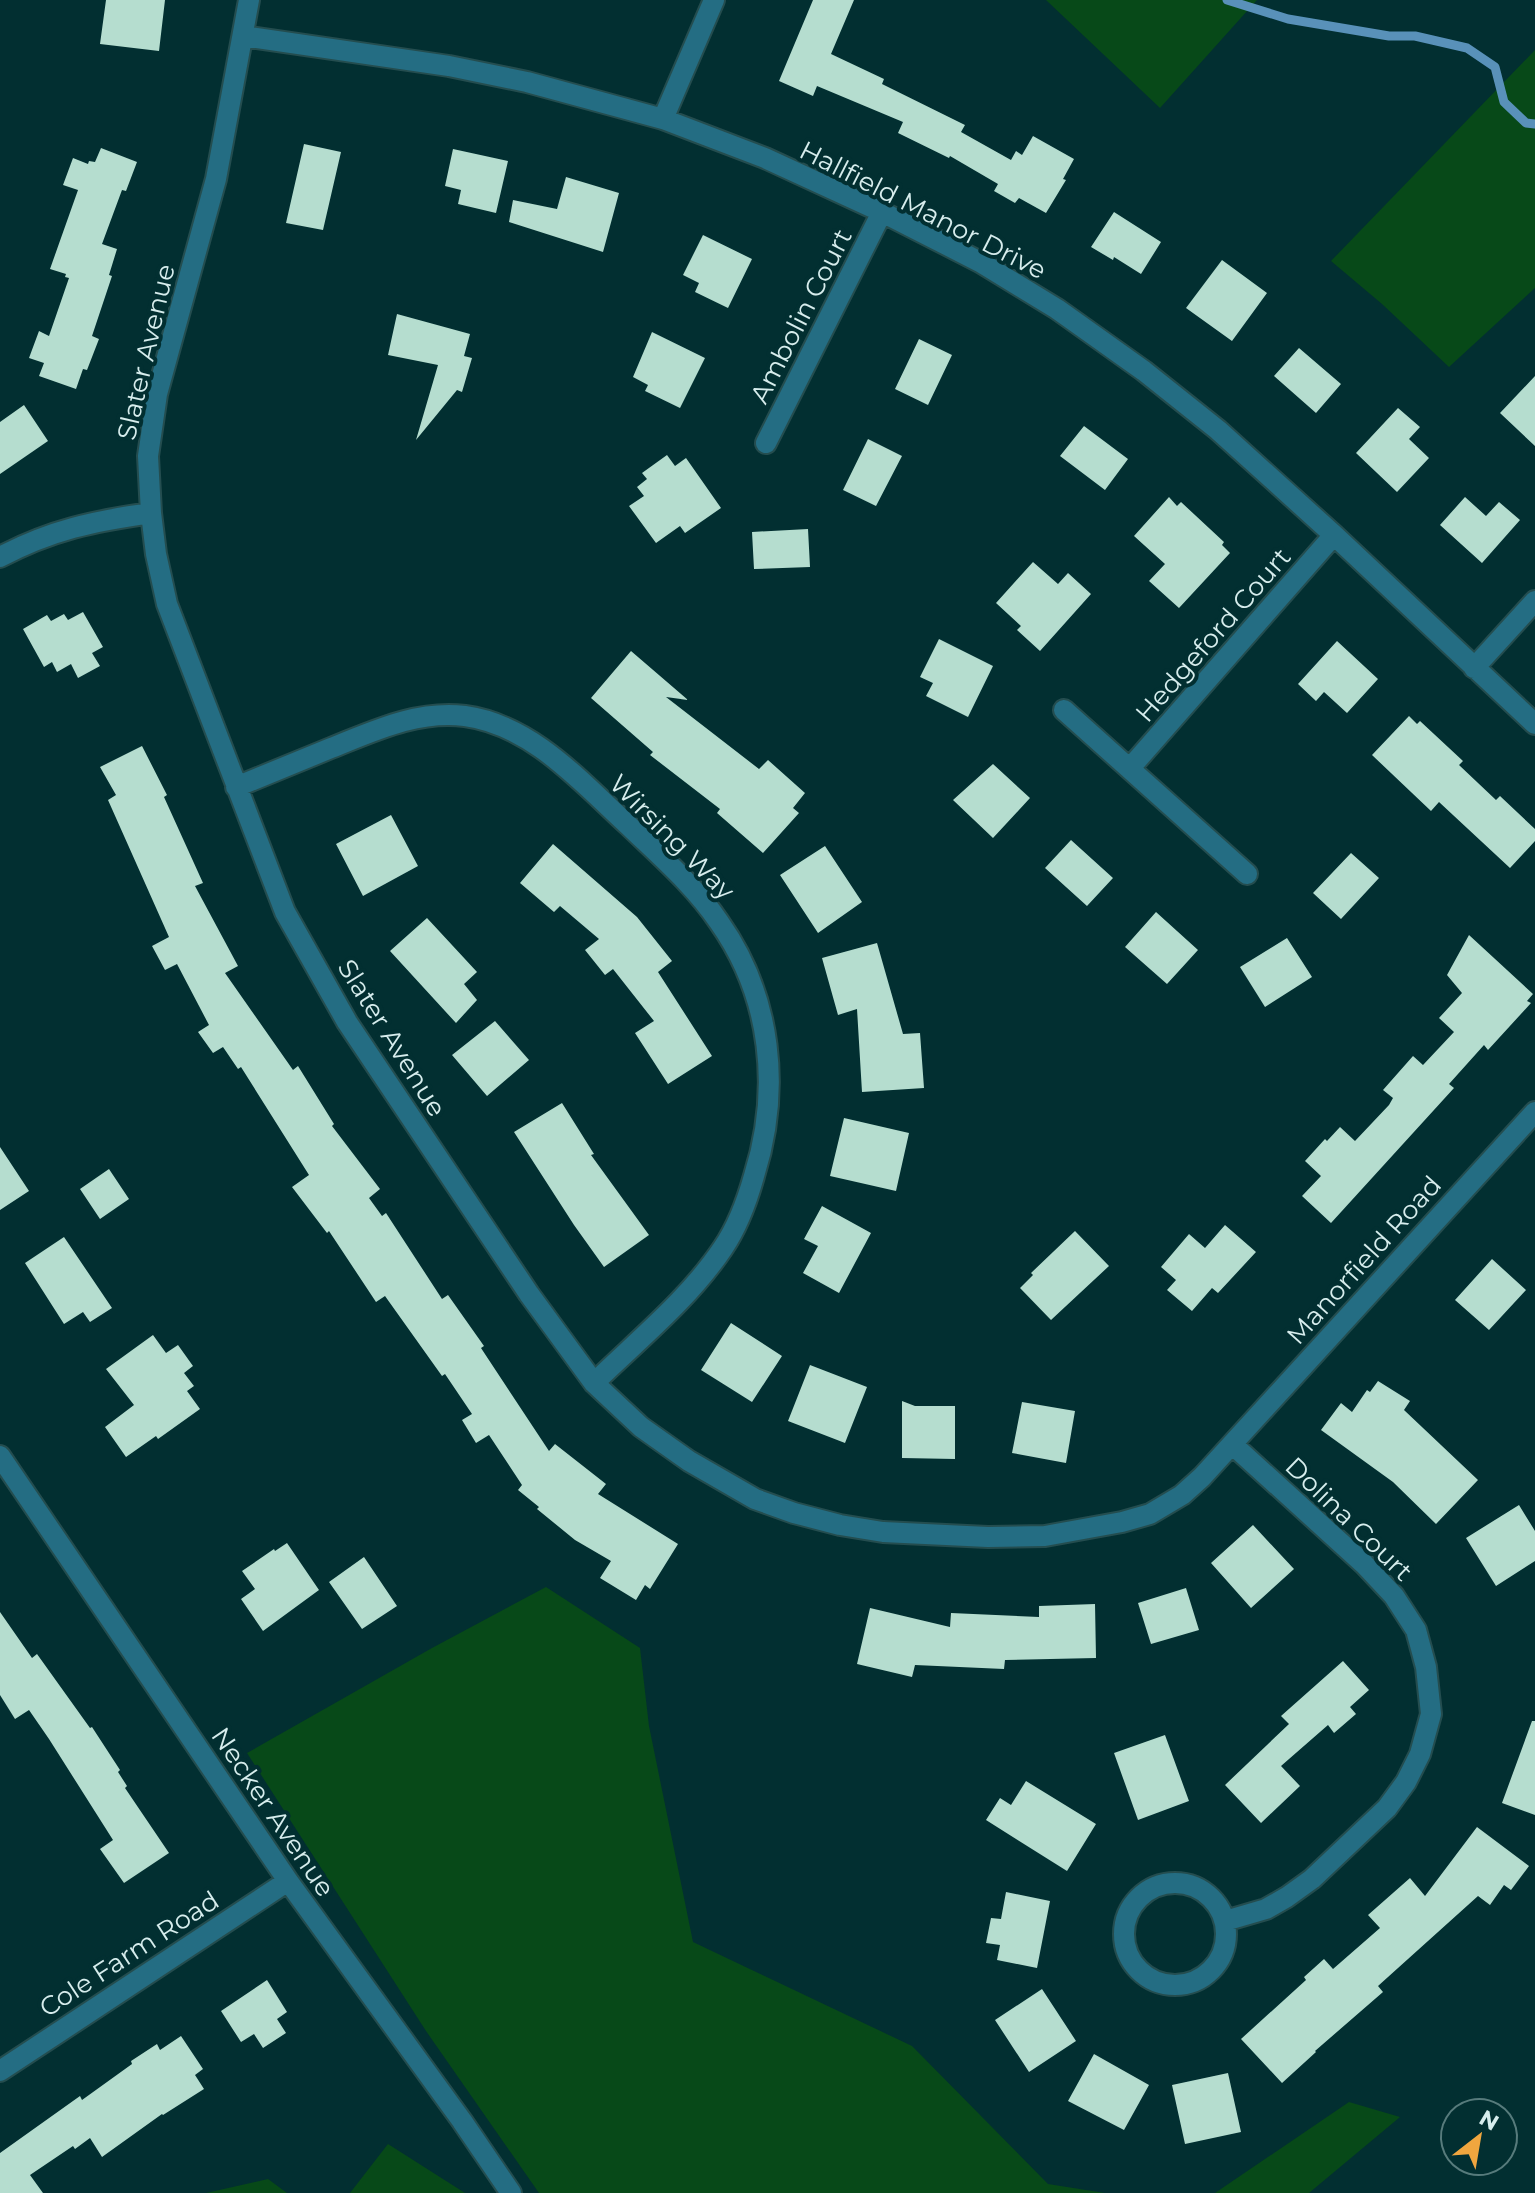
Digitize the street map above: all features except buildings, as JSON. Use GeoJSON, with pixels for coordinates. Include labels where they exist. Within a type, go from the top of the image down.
{"type":"FeatureCollection","features":[{"type":"Feature","properties":{"kind":"street","name":"Slater Avenue"},"geometry":{"type":"LineString","coordinates":[[249,0],[216,179],[157,394],[148,456],[156,554],[167,604],[285,912],[347,1022],[529,1294],[594,1383],[641,1427],[689,1461],[755,1499],[840,1525],[883,1532],[988,1537],[1045,1536],[1122,1522],[1150,1514],[1182,1495],[1233,1445]]}},
{"type":"Feature","properties":{"kind":"street"},"geometry":{"type":"LineString","coordinates":[[663,119],[714,0]]}},
{"type":"Feature","properties":{"kind":"street","name":"Hallfield Manor Drive"},"geometry":{"type":"LineString","coordinates":[[243,36],[449,66],[527,82],[663,119],[765,158],[980,262],[1057,309],[1218,430],[1535,724]]}},
{"type":"Feature","properties":{"kind":"street","name":"Ambolin Court"},"geometry":{"type":"LineString","coordinates":[[766,443],[882,212]]}},
{"type":"Feature","properties":{"kind":"street"},"geometry":{"type":"LineString","coordinates":[[0,557],[51,533],[99,520],[151,513]]}},
{"type":"Feature","properties":{"kind":"street","name":"Hedgeford Court"},"geometry":{"type":"LineString","coordinates":[[1130,768],[1334,535]]}},
{"type":"Feature","properties":{"kind":"street"},"geometry":{"type":"LineString","coordinates":[[1474,668],[1535,601]]}},
{"type":"Feature","properties":{"kind":"street"},"geometry":{"type":"LineString","coordinates":[[1064,710],[1247,874]]}},
{"type":"Feature","properties":{"kind":"street","name":"Wirsing Way"},"geometry":{"type":"LineString","coordinates":[[236,787],[410,718],[465,716],[491,722],[557,760],[677,871],[722,925],[754,989],[766,1034],[770,1097],[759,1160],[742,1212],[722,1250],[673,1306],[594,1383]]}},
{"type":"Feature","properties":{"kind":"street","name":"Manorfield Road"},"geometry":{"type":"LineString","coordinates":[[1233,1445],[1535,1112]]}},
{"type":"Feature","properties":{"kind":"street","name":"Dolina Court"},"geometry":{"type":"LineString","coordinates":[[1225,1921],[1266,1909],[1287,1897],[1312,1879],[1387,1808],[1406,1782],[1420,1754],[1431,1714],[1426,1667],[1416,1630],[1394,1596],[1364,1564],[1233,1445]]}},
{"type":"Feature","properties":{"kind":"street","name":"Necker Avenue"},"geometry":{"type":"LineString","coordinates":[[0,1456],[288,1881],[511,2193]]}},
{"type":"Feature","properties":{"kind":"street","name":"Cole Farm Road"},"geometry":{"type":"LineString","coordinates":[[0,2071],[288,1881]]}},
{"type":"Feature","properties":{"kind":"street"},"geometry":{"type":"LineString","coordinates":[[1178,1883],[1198,1888],[1215,1902],[1225,1921],[1226,1942],[1218,1962],[1203,1977],[1183,1985],[1162,1984],[1143,1974],[1129,1957],[1124,1937],[1127,1916],[1138,1898],[1157,1886],[1178,1883]]}},
{"type":"Feature","properties":{"kind":"green space"},"geometry":{"type":"Polygon","coordinates":[[[1046,0],[1257,0],[1160,108],[1046,0]]]}},
{"type":"Feature","properties":{"kind":"green space"},"geometry":{"type":"Polygon","coordinates":[[[1535,50],[1535,288],[1449,367],[1331,261],[1535,50]]]}},
{"type":"Feature","properties":{"kind":"green space"},"geometry":{"type":"Polygon","coordinates":[[[546,1587],[640,1648],[649,1726],[693,1942],[912,2046],[1048,2184],[1105,2193],[539,2193],[426,2031],[247,1753],[546,1587]]]}},
{"type":"Feature","properties":{"kind":"green space"},"geometry":{"type":"Polygon","coordinates":[[[1349,2102],[1400,2117],[1309,2193],[1215,2193],[1349,2102]]]}},
{"type":"Feature","properties":{"kind":"green space"},"geometry":{"type":"Polygon","coordinates":[[[388,2144],[465,2193],[350,2193],[388,2144]]]}},
{"type":"Feature","properties":{"kind":"green space"},"geometry":{"type":"Polygon","coordinates":[[[268,2179],[287,2193],[206,2193],[268,2179]]]}},
{"type":"Feature","properties":{"kind":"waterway"},"geometry":{"type":"LineString","coordinates":[[1227,0],[1288,19],[1389,36],[1415,36],[1467,48],[1495,67],[1504,102],[1526,123],[1535,124]]}}]}
